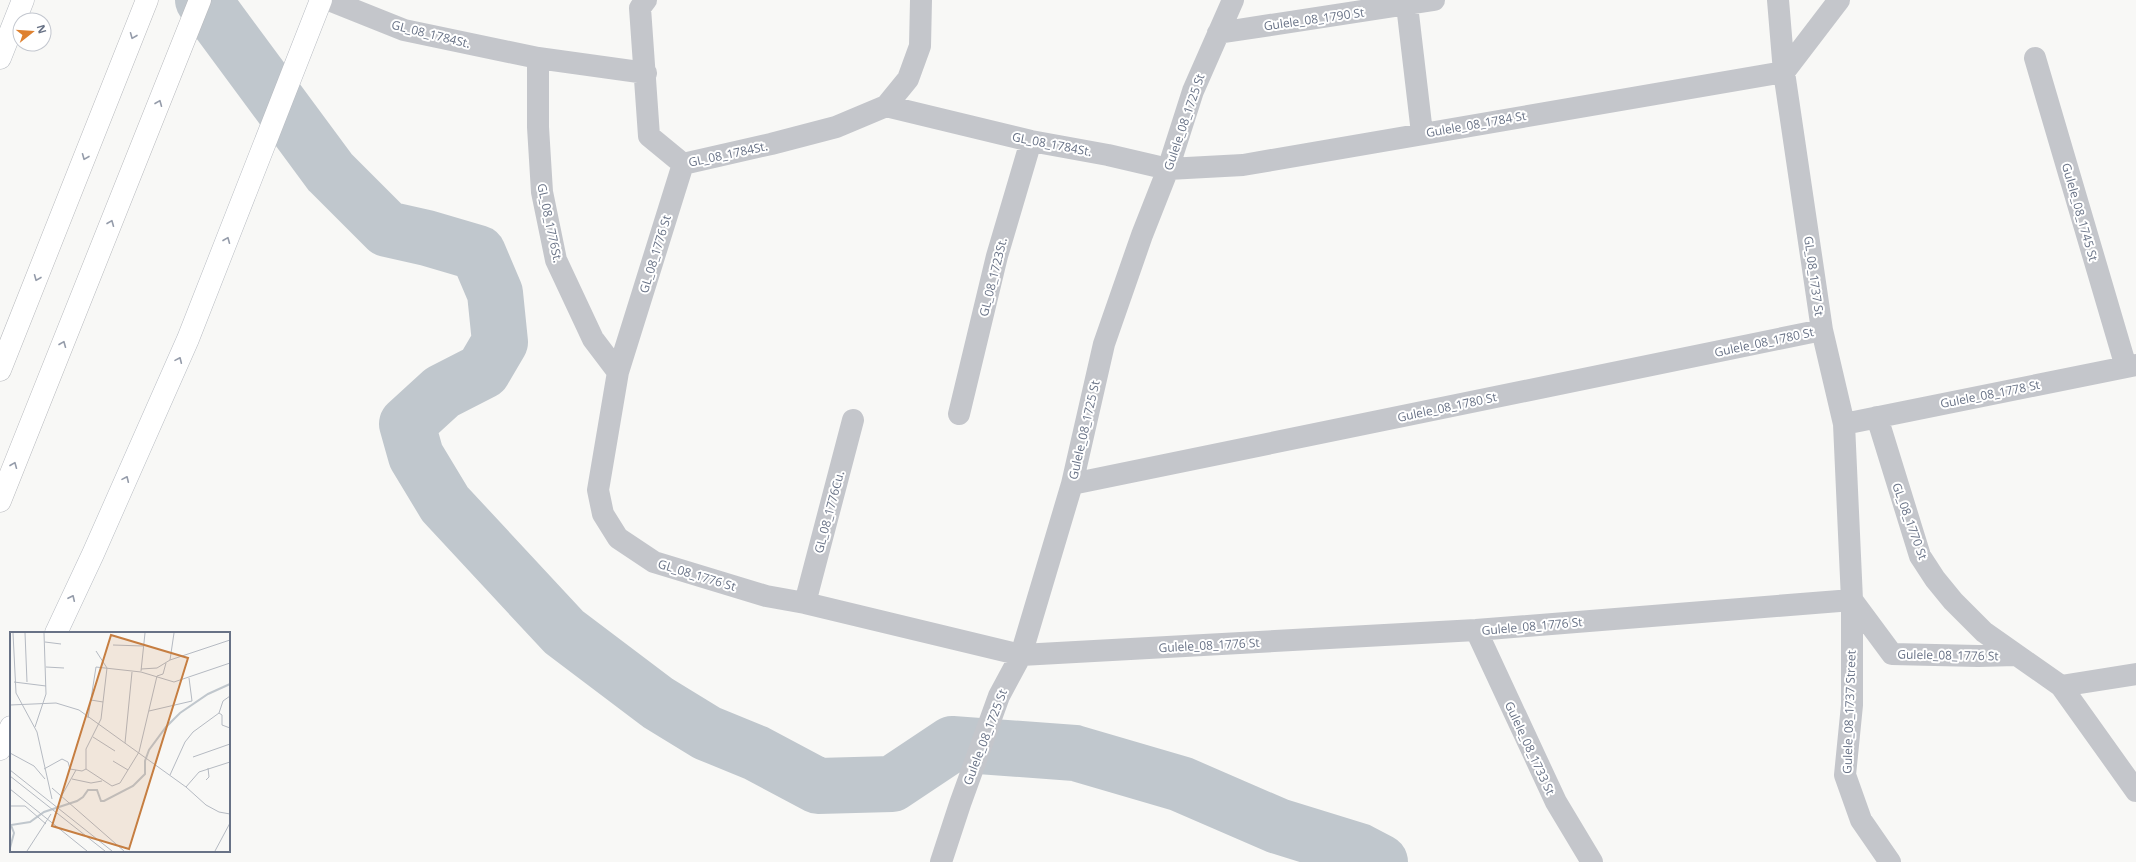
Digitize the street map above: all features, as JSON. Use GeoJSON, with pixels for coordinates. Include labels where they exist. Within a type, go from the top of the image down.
{"type":"FeatureCollection","features":[{"type":"Feature","properties":{"kind":"main road"},"geometry":{"type":"LineString","coordinates":[[0,58],[23,0]]}},
{"type":"Feature","properties":{"kind":"main road"},"geometry":{"type":"LineString","coordinates":[[0,370],[147,0]]}},
{"type":"Feature","properties":{"kind":"main road"},"geometry":{"type":"LineString","coordinates":[[0,501],[200,0]]}},
{"type":"Feature","properties":{"kind":"main road"},"geometry":{"type":"LineString","coordinates":[[56,632],[188,339],[321,0]]}},
{"type":"Feature","properties":{"kind":"main road"},"geometry":{"type":"LineString","coordinates":[[0,749],[10,729]]}},
{"type":"Feature","properties":{"kind":"street","name":"GL_08_1784St."},"geometry":{"type":"LineString","coordinates":[[329,0],[404,30],[538,58],[646,73],[649,136],[683,164],[771,144],[836,127],[886,106],[1031,140],[1108,155],[1168,169]]}},
{"type":"Feature","properties":{"kind":"street"},"geometry":{"type":"LineString","coordinates":[[886,106],[908,79],[920,46],[921,0]]}},
{"type":"Feature","properties":{"kind":"street","name":"Gulele_08_1725 St"},"geometry":{"type":"LineString","coordinates":[[941,862],[999,696],[1021,655],[1072,484],[1104,344],[1142,235],[1168,169],[1192,91],[1234,0]]}},
{"type":"Feature","properties":{"kind":"street","name":"Gulele_08_1790 St"},"geometry":{"type":"LineString","coordinates":[[1218,32],[1434,0]]}},
{"type":"Feature","properties":{"kind":"street","name":"GL_08_1737 St"},"geometry":{"type":"LineString","coordinates":[[1778,0],[1784,72],[1822,330],[1844,424],[1852,600]]}},
{"type":"Feature","properties":{"kind":"street"},"geometry":{"type":"LineString","coordinates":[[1784,72],[1839,0]]}},
{"type":"Feature","properties":{"kind":"street"},"geometry":{"type":"LineString","coordinates":[[643,4],[646,73]]}},
{"type":"Feature","properties":{"kind":"street"},"geometry":{"type":"LineString","coordinates":[[1407,5],[1422,133]]}},
{"type":"Feature","properties":{"kind":"street","name":"GL_08_1776St."},"geometry":{"type":"LineString","coordinates":[[538,58],[538,127],[542,192],[556,260],[593,339],[618,372]]}},
{"type":"Feature","properties":{"kind":"street","name":"Gulele_08_1745 St"},"geometry":{"type":"LineString","coordinates":[[2035,58],[2131,366]]}},
{"type":"Feature","properties":{"kind":"street","name":"Gulele_08_1784 St"},"geometry":{"type":"LineString","coordinates":[[1168,169],[1244,165],[1422,133],[1784,72]]}},
{"type":"Feature","properties":{"kind":"street","name":"GL_08_1723St."},"geometry":{"type":"LineString","coordinates":[[959,414],[997,256],[1031,140]]}},
{"type":"Feature","properties":{"kind":"street","name":"GL_08_1776 St"},"geometry":{"type":"LineString","coordinates":[[683,164],[618,372],[598,490],[603,514],[618,538],[654,562],[766,596],[805,603],[1021,655]]}},
{"type":"Feature","properties":{"kind":"street","name":"Gulele_08_1780 St"},"geometry":{"type":"LineString","coordinates":[[1072,484],[1822,330]]}},
{"type":"Feature","properties":{"kind":"street","name":"Gulele_08_1778 St"},"geometry":{"type":"LineString","coordinates":[[1844,424],[1877,416],[2131,366]]}},
{"type":"Feature","properties":{"kind":"street","name":"GL_08_1770 St"},"geometry":{"type":"LineString","coordinates":[[1877,416],[1920,556],[1953,601],[1984,632],[2061,686],[2136,791]]}},
{"type":"Feature","properties":{"kind":"street","name":"GL_08_1776Cu."},"geometry":{"type":"LineString","coordinates":[[805,603],[853,420]]}},
{"type":"Feature","properties":{"kind":"street","name":"Gulele_08_1776 St"},"geometry":{"type":"LineString","coordinates":[[1021,655],[1476,630],[1852,600],[1892,654],[1978,656],[2016,655]]}},
{"type":"Feature","properties":{"kind":"street","name":"Gulele_08_1737 Street"},"geometry":{"type":"LineString","coordinates":[[1852,600],[1852,705],[1845,775],[1861,820],[1890,862]]}},
{"type":"Feature","properties":{"kind":"street","name":"Gulele_08_1733 St"},"geometry":{"type":"LineString","coordinates":[[1476,630],[1556,802],[1592,862]]}},
{"type":"Feature","properties":{"kind":"street"},"geometry":{"type":"LineString","coordinates":[[2061,686],[2136,674]]}},
{"type":"Feature","properties":{"kind":"waterway"},"geometry":{"type":"LineString","coordinates":[[203,0],[330,172],[387,229],[427,238],[478,253],[495,293],[500,342],[483,371],[442,392],[407,424],[416,456],[445,504],[564,632],[658,703],[707,733],[756,753],[818,786],[892,784],[952,744],[1075,753],[1181,784],[1278,826],[1359,851],[1380,862]]}}]}
